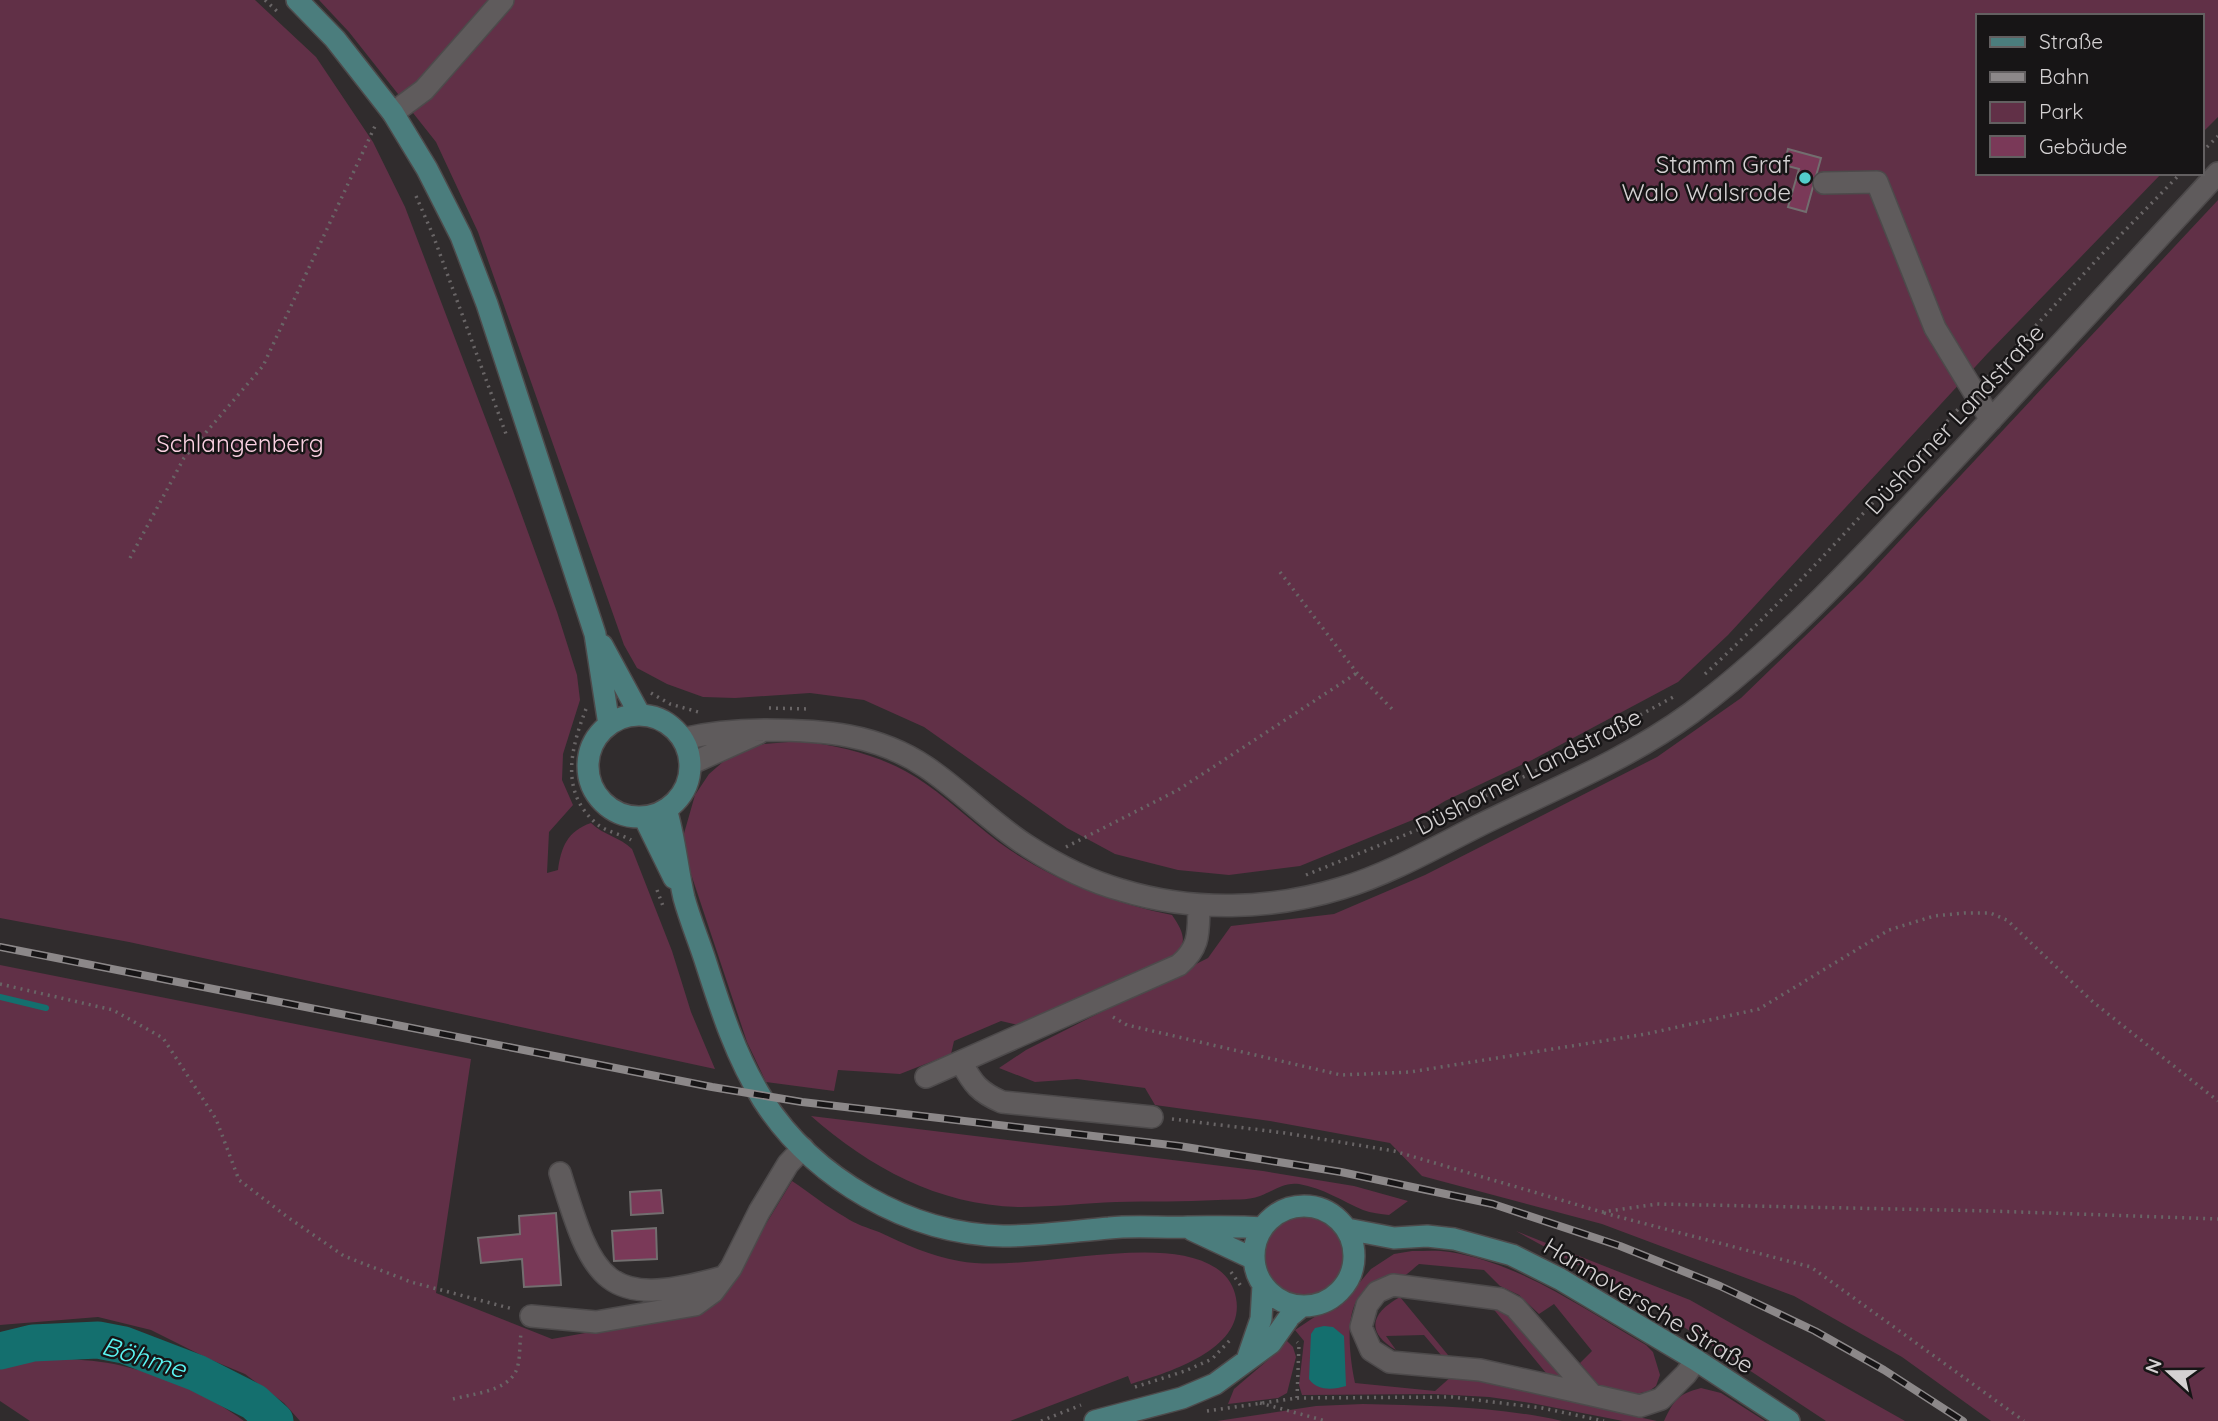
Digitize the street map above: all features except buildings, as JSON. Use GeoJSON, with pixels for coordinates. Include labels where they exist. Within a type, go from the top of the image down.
{"type":"FeatureCollection","features":[{"type":"Feature","properties":{"kind":"main road"},"geometry":{"type":"LineString","coordinates":[[297,0],[335,39],[384,119],[427,169],[465,247],[487,304],[595,634],[609,725]]}},
{"type":"Feature","properties":{"kind":"main road"},"geometry":{"type":"LineString","coordinates":[[595,634],[640,715]]}},
{"type":"Feature","properties":{"kind":"main road"},"geometry":{"type":"LineString","coordinates":[[640,715],[664,722],[683,739],[690,764],[687,785],[666,809],[644,817],[633,817],[612,810],[604,803],[592,784],[588,762],[590,752],[601,732],[609,725],[629,716],[640,715]]}},
{"type":"Feature","properties":{"kind":"main road"},"geometry":{"type":"LineString","coordinates":[[666,809],[685,898],[740,1058],[775,1116],[803,1148],[838,1179],[915,1219],[976,1234],[1054,1234],[1137,1226],[1227,1225],[1262,1228]]}},
{"type":"Feature","properties":{"kind":"main road"},"geometry":{"type":"LineString","coordinates":[[644,817],[685,898]]}},
{"type":"Feature","properties":{"kind":"main road"},"geometry":{"type":"LineString","coordinates":[[1305,1206],[1326,1211],[1347,1229],[1354,1253],[1353,1265],[1349,1279],[1341,1290],[1317,1305],[1302,1306],[1287,1303],[1274,1296],[1263,1285],[1254,1259],[1255,1248],[1262,1228],[1284,1210],[1305,1206]]}},
{"type":"Feature","properties":{"kind":"main road"},"geometry":{"type":"LineString","coordinates":[[1186,1227],[1254,1259]]}},
{"type":"Feature","properties":{"kind":"main road","name":"Hannoversche Straße"},"geometry":{"type":"LineString","coordinates":[[1347,1229],[1394,1238],[1427,1236],[1454,1239],[1512,1255],[1560,1279],[1696,1360],[1789,1421]]}},
{"type":"Feature","properties":{"kind":"main road","name":"Hannoversche Straße"},"geometry":{"type":"LineString","coordinates":[[1353,1265],[1394,1238]]}},
{"type":"Feature","properties":{"kind":"main road"},"geometry":{"type":"LineString","coordinates":[[1247,1360],[1261,1320],[1263,1285]]}},
{"type":"Feature","properties":{"kind":"main road"},"geometry":{"type":"LineString","coordinates":[[1096,1421],[1199,1392],[1233,1373],[1271,1343],[1290,1316],[1302,1306]]}},
{"type":"Feature","properties":{"kind":"street"},"geometry":{"type":"LineString","coordinates":[[384,119],[424,90],[503,0]]}},
{"type":"Feature","properties":{"kind":"street","name":"Düshorner Landstraße"},"geometry":{"type":"LineString","coordinates":[[683,739],[723,731],[805,729],[843,734],[895,750],[929,769],[1026,845],[1051,860],[1122,891],[1199,905],[1246,905],[1296,900],[1345,887],[1411,860],[1604,767],[1642,746],[1727,685],[1836,585],[2218,173]]}},
{"type":"Feature","properties":{"kind":"street"},"geometry":{"type":"LineString","coordinates":[[1824,183],[1877,182],[1935,328],[1991,419]]}},
{"type":"Feature","properties":{"kind":"street","name":"Düshorner Landstraße"},"geometry":{"type":"LineString","coordinates":[[690,764],[767,730]]}},
{"type":"Feature","properties":{"kind":"street"},"geometry":{"type":"LineString","coordinates":[[926,1077],[1179,965],[1189,956],[1198,940],[1199,905]]}},
{"type":"Feature","properties":{"kind":"street"},"geometry":{"type":"LineString","coordinates":[[961,1062],[972,1083],[986,1095],[1002,1102],[1152,1116]]}},
{"type":"Feature","properties":{"kind":"street"},"geometry":{"type":"LineString","coordinates":[[531,1316],[596,1322],[695,1306],[713,1293],[738,1258],[759,1212],[788,1164],[803,1148]]}},
{"type":"Feature","properties":{"kind":"street"},"geometry":{"type":"LineString","coordinates":[[560,1173],[589,1254],[608,1279],[635,1290],[680,1286],[723,1277]]}},
{"type":"Feature","properties":{"kind":"street"},"geometry":{"type":"LineString","coordinates":[[1592,1395],[1515,1307],[1500,1299],[1393,1285],[1377,1292],[1367,1305],[1361,1327],[1371,1350],[1390,1362],[1480,1370],[1640,1406],[1661,1399],[1696,1360]]}},
{"type":"Feature","properties":{"kind":"path"},"geometry":{"type":"LineString","coordinates":[[265,0],[283,17]]}},
{"type":"Feature","properties":{"kind":"path"},"geometry":{"type":"LineString","coordinates":[[368,114],[384,119]]}},
{"type":"Feature","properties":{"kind":"path"},"geometry":{"type":"LineString","coordinates":[[383,136],[384,119]]}},
{"type":"Feature","properties":{"kind":"path"},"geometry":{"type":"LineString","coordinates":[[130,558],[184,458],[263,366],[384,119]]}},
{"type":"Feature","properties":{"kind":"path"},"geometry":{"type":"LineString","coordinates":[[2204,150],[2218,136]]}},
{"type":"Feature","properties":{"kind":"path"},"geometry":{"type":"LineString","coordinates":[[1697,681],[1828,551],[2105,251],[2179,175]]}},
{"type":"Feature","properties":{"kind":"path"},"geometry":{"type":"LineString","coordinates":[[413,191],[433,235],[509,443]]}},
{"type":"Feature","properties":{"kind":"path"},"geometry":{"type":"LineString","coordinates":[[1280,572],[1357,673],[1394,711]]}},
{"type":"Feature","properties":{"kind":"path"},"geometry":{"type":"LineString","coordinates":[[1051,860],[1068,846],[1178,790],[1357,673]]}},
{"type":"Feature","properties":{"kind":"path"},"geometry":{"type":"LineString","coordinates":[[627,691],[640,688],[670,704],[704,713]]}},
{"type":"Feature","properties":{"kind":"path"},"geometry":{"type":"LineString","coordinates":[[1300,877],[1422,828],[1688,690]]}},
{"type":"Feature","properties":{"kind":"path"},"geometry":{"type":"LineString","coordinates":[[604,699],[588,703],[573,746],[570,767],[572,783],[585,811],[598,824],[629,838],[635,844]]}},
{"type":"Feature","properties":{"kind":"path"},"geometry":{"type":"LineString","coordinates":[[762,708],[783,706],[810,709]]}},
{"type":"Feature","properties":{"kind":"path"},"geometry":{"type":"LineString","coordinates":[[1058,839],[1077,850]]}},
{"type":"Feature","properties":{"kind":"path"},"geometry":{"type":"LineString","coordinates":[[652,878],[668,916]]}},
{"type":"Feature","properties":{"kind":"path"},"geometry":{"type":"LineString","coordinates":[[1093,1004],[1127,1025],[1340,1075],[1410,1072],[1646,1034],[1759,1009],[1889,930],[1934,916],[1990,913],[2007,920],[2093,1002],[2218,1101]]}},
{"type":"Feature","properties":{"kind":"path"},"geometry":{"type":"LineString","coordinates":[[0,984],[113,1010],[163,1038],[216,1119],[239,1180],[344,1256],[411,1282],[501,1305],[531,1316],[520,1335],[515,1373],[506,1382],[492,1389],[453,1399]]}},
{"type":"Feature","properties":{"kind":"path"},"geometry":{"type":"LineString","coordinates":[[1152,1116],[1285,1133],[1394,1151],[1602,1212],[1811,1267],[2024,1421]]}},
{"type":"Feature","properties":{"kind":"path"},"geometry":{"type":"LineString","coordinates":[[1602,1212],[1657,1204],[2218,1219]]}},
{"type":"Feature","properties":{"kind":"path"},"geometry":{"type":"LineString","coordinates":[[1150,1383],[1212,1359],[1235,1335]]}},
{"type":"Feature","properties":{"kind":"path"},"geometry":{"type":"LineString","coordinates":[[1294,1339],[1299,1344],[1297,1398]]}},
{"type":"Feature","properties":{"kind":"path"},"geometry":{"type":"LineString","coordinates":[[1198,1413],[1297,1398],[1452,1397],[1542,1408],[1604,1421]]}},
{"type":"Feature","properties":{"kind":"path"},"geometry":{"type":"LineString","coordinates":[[1257,1402],[1325,1421]]}},
{"type":"Feature","properties":{"kind":"green space","name":"Schlangenberg"},"geometry":{"type":"Polygon","coordinates":[[[0,0],[255,0],[316,57],[373,142],[405,207],[513,491],[577,675],[580,700],[563,754],[562,780],[573,805],[549,832],[547,873],[558,870],[563,848],[571,836],[591,823],[632,849],[672,951],[691,1012],[715,1069],[129,942],[0,918],[0,0]]]}},
{"type":"Feature","properties":{"kind":"green space"},"geometry":{"type":"Polygon","coordinates":[[[319,0],[2218,0],[2218,117],[2204,131],[2204,14],[1976,14],[1976,175],[2160,175],[1987,354],[1728,635],[1678,682],[1532,760],[1445,801],[1415,819],[1300,866],[1229,875],[1178,870],[1115,854],[1067,828],[924,727],[864,700],[810,693],[735,698],[703,697],[667,684],[637,668],[624,645],[478,232],[436,142],[349,32],[319,0]]]}},
{"type":"Feature","properties":{"kind":"green space"},"geometry":{"type":"Polygon","coordinates":[[[2218,200],[2218,1421],[1991,1421],[1902,1357],[1794,1296],[1602,1224],[1422,1176],[1390,1143],[1270,1121],[1155,1105],[1145,1088],[1077,1079],[1035,1082],[999,1068],[1026,1050],[1208,958],[1231,926],[1334,914],[1425,875],[1657,757],[1741,698],[1863,580],[2218,200]]]}},
{"type":"Feature","properties":{"kind":"green space"},"geometry":{"type":"Polygon","coordinates":[[[801,741],[850,750],[897,767],[937,792],[988,834],[1029,862],[1108,898],[1172,915],[1183,936],[1178,953],[1165,965],[1018,1025],[1001,1021],[954,1041],[951,1054],[900,1074],[838,1070],[834,1091],[766,1082],[747,1042],[681,844],[695,795],[709,774],[732,754],[764,744],[801,741]]]}},
{"type":"Feature","properties":{"kind":"green space"},"geometry":{"type":"Polygon","coordinates":[[[0,965],[471,1059],[436,1293],[552,1339],[674,1317],[724,1293],[792,1181],[853,1222],[918,1249],[959,1261],[988,1264],[1128,1253],[1162,1253],[1192,1258],[1216,1268],[1227,1277],[1236,1298],[1236,1316],[1229,1332],[1217,1345],[1183,1366],[1131,1384],[1128,1376],[1010,1421],[300,1421],[284,1403],[245,1374],[151,1330],[98,1317],[0,1325],[0,965]]]}},
{"type":"Feature","properties":{"kind":"green space"},"geometry":{"type":"Polygon","coordinates":[[[811,1116],[1263,1171],[1354,1186],[1408,1201],[1389,1215],[1379,1214],[1363,1210],[1316,1188],[1293,1184],[1245,1199],[1033,1207],[991,1205],[962,1200],[908,1181],[857,1152],[811,1116]]]}},
{"type":"Feature","properties":{"kind":"green space"},"geometry":{"type":"Polygon","coordinates":[[[1303,1217],[1318,1220],[1331,1229],[1340,1242],[1343,1257],[1340,1272],[1331,1285],[1318,1294],[1303,1297],[1288,1294],[1275,1285],[1266,1272],[1263,1257],[1266,1242],[1275,1229],[1288,1220],[1303,1217]]]}},
{"type":"Feature","properties":{"kind":"green space"},"geometry":{"type":"Polygon","coordinates":[[[1516,1231],[1690,1300],[1905,1421],[1826,1421],[1649,1304],[1516,1231]]]}},
{"type":"Feature","properties":{"kind":"green space"},"geometry":{"type":"Polygon","coordinates":[[[1445,1251],[1477,1258],[1527,1277],[1576,1303],[1646,1345],[1653,1352],[1660,1375],[1656,1386],[1636,1394],[1601,1388],[1580,1363],[1592,1351],[1554,1304],[1539,1314],[1519,1295],[1500,1286],[1484,1270],[1419,1264],[1402,1277],[1366,1290],[1358,1298],[1353,1308],[1350,1334],[1355,1383],[1435,1391],[1452,1376],[1530,1390],[1657,1421],[1623,1421],[1489,1397],[1434,1394],[1302,1395],[1299,1385],[1304,1341],[1295,1330],[1316,1316],[1338,1308],[1371,1269],[1394,1254],[1445,1251]]]}},
{"type":"Feature","properties":{"kind":"green space"},"geometry":{"type":"Polygon","coordinates":[[[1400,1297],[1448,1355],[1441,1355],[1424,1335],[1386,1336],[1396,1350],[1379,1336],[1376,1330],[1378,1316],[1400,1297]]]}},
{"type":"Feature","properties":{"kind":"green space"},"geometry":{"type":"Polygon","coordinates":[[[1491,1306],[1512,1317],[1530,1334],[1560,1376],[1546,1373],[1491,1306]]]}},
{"type":"Feature","properties":{"kind":"green space"},"geometry":{"type":"Polygon","coordinates":[[[1285,1339],[1293,1347],[1296,1357],[1287,1393],[1278,1398],[1228,1404],[1234,1389],[1268,1360],[1285,1339]]]}},
{"type":"Feature","properties":{"kind":"green space"},"geometry":{"type":"Polygon","coordinates":[[[54,1357],[107,1363],[149,1373],[199,1393],[244,1421],[30,1421],[0,1401],[0,1367],[54,1357]]]}},
{"type":"Feature","properties":{"kind":"green space"},"geometry":{"type":"Polygon","coordinates":[[[1701,1388],[1721,1393],[1765,1421],[1664,1421],[1678,1399],[1701,1388]]]}},
{"type":"Feature","properties":{"kind":"green space"},"geometry":{"type":"Polygon","coordinates":[[[1363,1404],[1488,1410],[1562,1421],[1217,1421],[1316,1406],[1363,1404]]]}},
{"type":"Feature","properties":{"kind":"water"},"geometry":{"type":"Polygon","coordinates":[[[1333,1327],[1344,1336],[1346,1386],[1326,1388],[1316,1386],[1309,1379],[1311,1334],[1315,1328],[1333,1327]]]}},
{"type":"Feature","properties":{"kind":"waterway"},"geometry":{"type":"LineString","coordinates":[[0,997],[46,1008]]}},
{"type":"Feature","properties":{"kind":"waterway","name":"Böhme"},"geometry":{"type":"LineString","coordinates":[[0,1351],[33,1343],[98,1340],[124,1345],[197,1373],[254,1402],[275,1421]]}},
{"type":"Feature","properties":{"kind":"railway"},"geometry":{"type":"LineString","coordinates":[[0,947],[712,1087],[802,1102],[1179,1146],[1341,1172],[1493,1204],[1620,1246],[1720,1286],[1815,1331],[1884,1370],[1963,1421]]}},
{"type":"Feature","properties":{"kind":"place","name":"Stamm Graf Walo Walsrode"},"geometry":{"type":"Point","coordinates":[1805,178]}}]}
